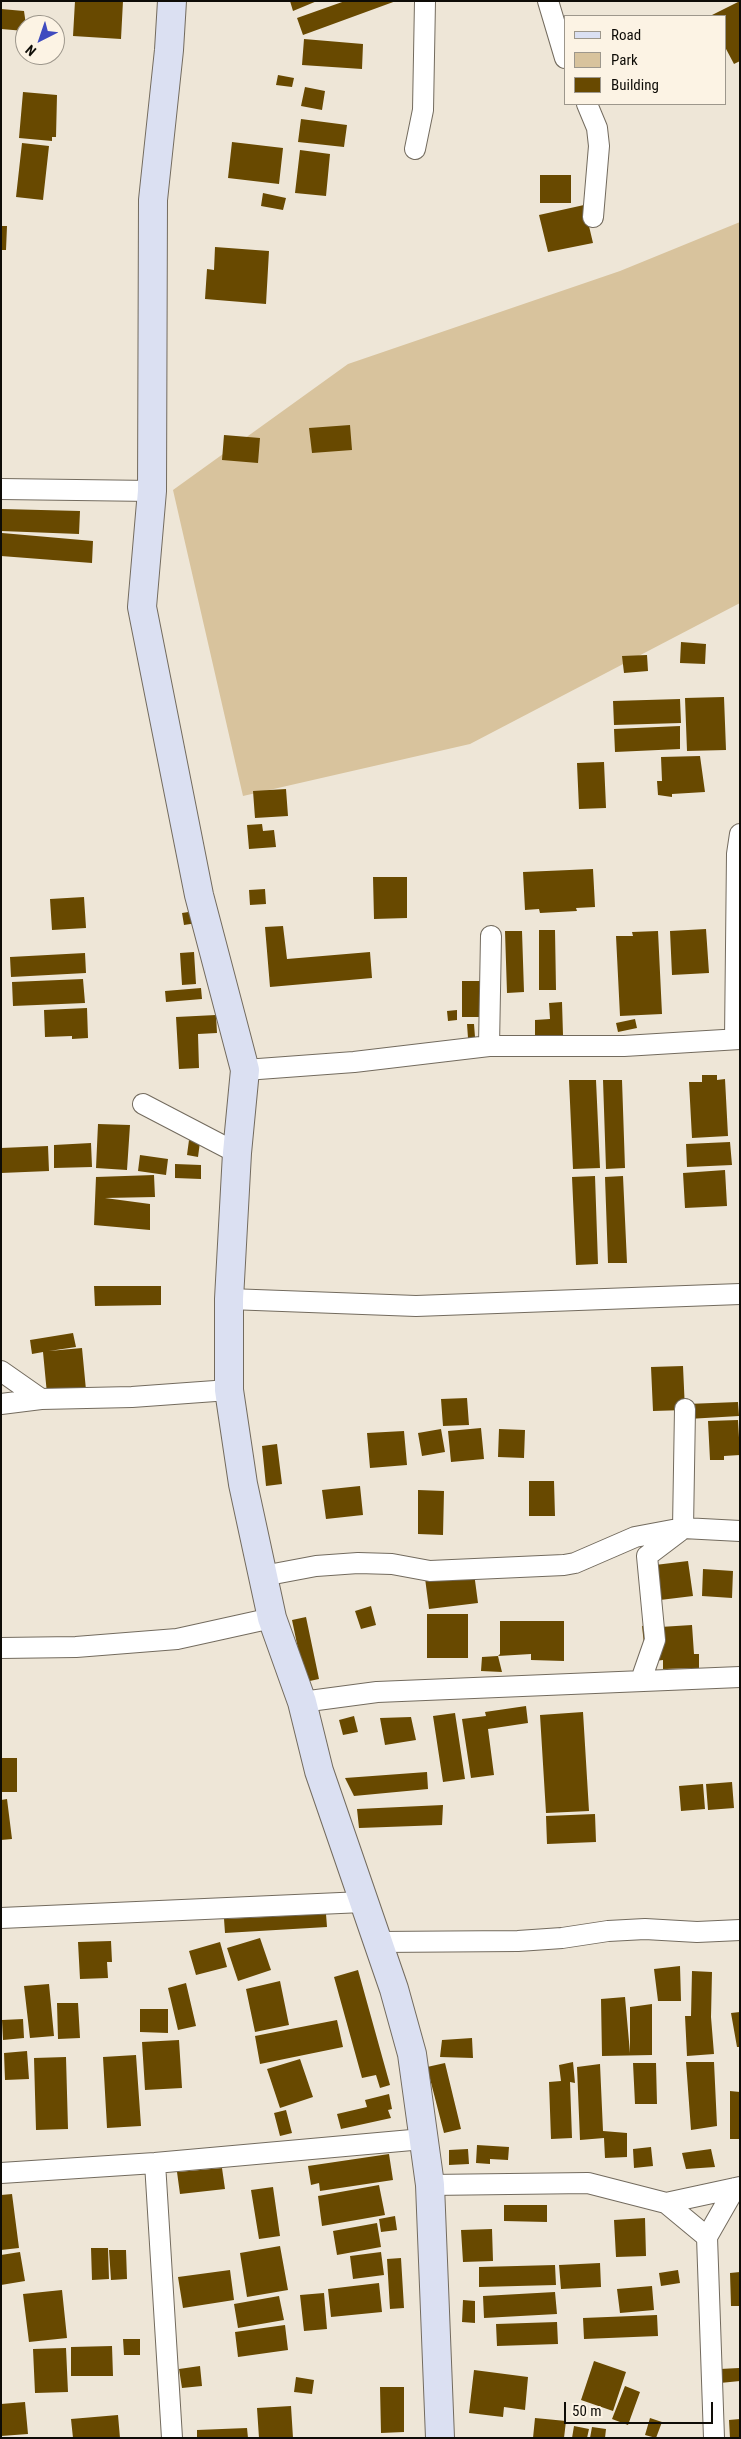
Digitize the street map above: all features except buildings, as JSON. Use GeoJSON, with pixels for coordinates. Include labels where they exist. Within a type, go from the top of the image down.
{"type":"FeatureCollection","features":[{"type":"Feature","properties":{"kind":"street"},"geometry":{"type":"LineString","coordinates":[[172,1],[169,50],[153,200],[152,491],[142,608],[200,895],[245,1070],[229,1300],[229,1390],[243,1484],[272,1618],[302,1702],[319,1771],[378,1942],[412,2054],[430,2185],[440,2438]]}},
{"type":"Feature","properties":{"kind":"street"},"geometry":{"type":"LineString","coordinates":[[415,149],[423,110],[425,1]]}},
{"type":"Feature","properties":{"kind":"street"},"geometry":{"type":"LineString","coordinates":[[548,1],[564,55]]}},
{"type":"Feature","properties":{"kind":"street"},"geometry":{"type":"LineString","coordinates":[[587,105],[597,128],[599,146],[593,217]]}},
{"type":"Feature","properties":{"kind":"street"},"geometry":{"type":"LineString","coordinates":[[1,489],[152,491]]}},
{"type":"Feature","properties":{"kind":"street"},"geometry":{"type":"LineString","coordinates":[[245,1070],[354,1062],[489,1046],[624,1046],[737,1039],[737,854],[740,834]]}},
{"type":"Feature","properties":{"kind":"street"},"geometry":{"type":"LineString","coordinates":[[489,1046],[491,936]]}},
{"type":"Feature","properties":{"kind":"street"},"geometry":{"type":"LineString","coordinates":[[143,1104],[238,1153]]}},
{"type":"Feature","properties":{"kind":"street"},"geometry":{"type":"LineString","coordinates":[[229,1300],[416,1306],[740,1294]]}},
{"type":"Feature","properties":{"kind":"street"},"geometry":{"type":"LineString","coordinates":[[1,1371],[41,1400]]}},
{"type":"Feature","properties":{"kind":"street"},"geometry":{"type":"LineString","coordinates":[[1,1404],[41,1400],[132,1397],[229,1390]]}},
{"type":"Feature","properties":{"kind":"street"},"geometry":{"type":"LineString","coordinates":[[683,1528],[685,1409]]}},
{"type":"Feature","properties":{"kind":"street"},"geometry":{"type":"LineString","coordinates":[[263,1576],[316,1566],[358,1563],[392,1564],[430,1571],[564,1565],[575,1563],[635,1537],[683,1528],[740,1531]]}},
{"type":"Feature","properties":{"kind":"street"},"geometry":{"type":"LineString","coordinates":[[641,1680],[655,1640],[647,1556],[683,1528]]}},
{"type":"Feature","properties":{"kind":"street"},"geometry":{"type":"LineString","coordinates":[[1,1648],[76,1647],[177,1638],[272,1618]]}},
{"type":"Feature","properties":{"kind":"street"},"geometry":{"type":"LineString","coordinates":[[302,1702],[377,1692],[740,1677]]}},
{"type":"Feature","properties":{"kind":"street"},"geometry":{"type":"LineString","coordinates":[[1,1918],[363,1902]]}},
{"type":"Feature","properties":{"kind":"street"},"geometry":{"type":"LineString","coordinates":[[378,1942],[518,1941],[562,1938],[608,1930],[646,1929],[697,1932],[740,1930]]}},
{"type":"Feature","properties":{"kind":"street"},"geometry":{"type":"LineString","coordinates":[[1,2173],[155,2163],[423,2139]]}},
{"type":"Feature","properties":{"kind":"street"},"geometry":{"type":"LineString","coordinates":[[155,2163],[172,2438]]}},
{"type":"Feature","properties":{"kind":"street"},"geometry":{"type":"LineString","coordinates":[[430,2185],[588,2183],[666,2204],[708,2237]]}},
{"type":"Feature","properties":{"kind":"street"},"geometry":{"type":"LineString","coordinates":[[666,2204],[738,2188]]}},
{"type":"Feature","properties":{"kind":"street"},"geometry":{"type":"LineString","coordinates":[[714,2438],[708,2237],[738,2188]]}},
{"type":"Feature","properties":{"kind":"green space"},"geometry":{"type":"Polygon","coordinates":[[[740,222],[740,603],[470,744],[243,796],[173,490],[348,364],[620,271],[740,222]]]}}]}
